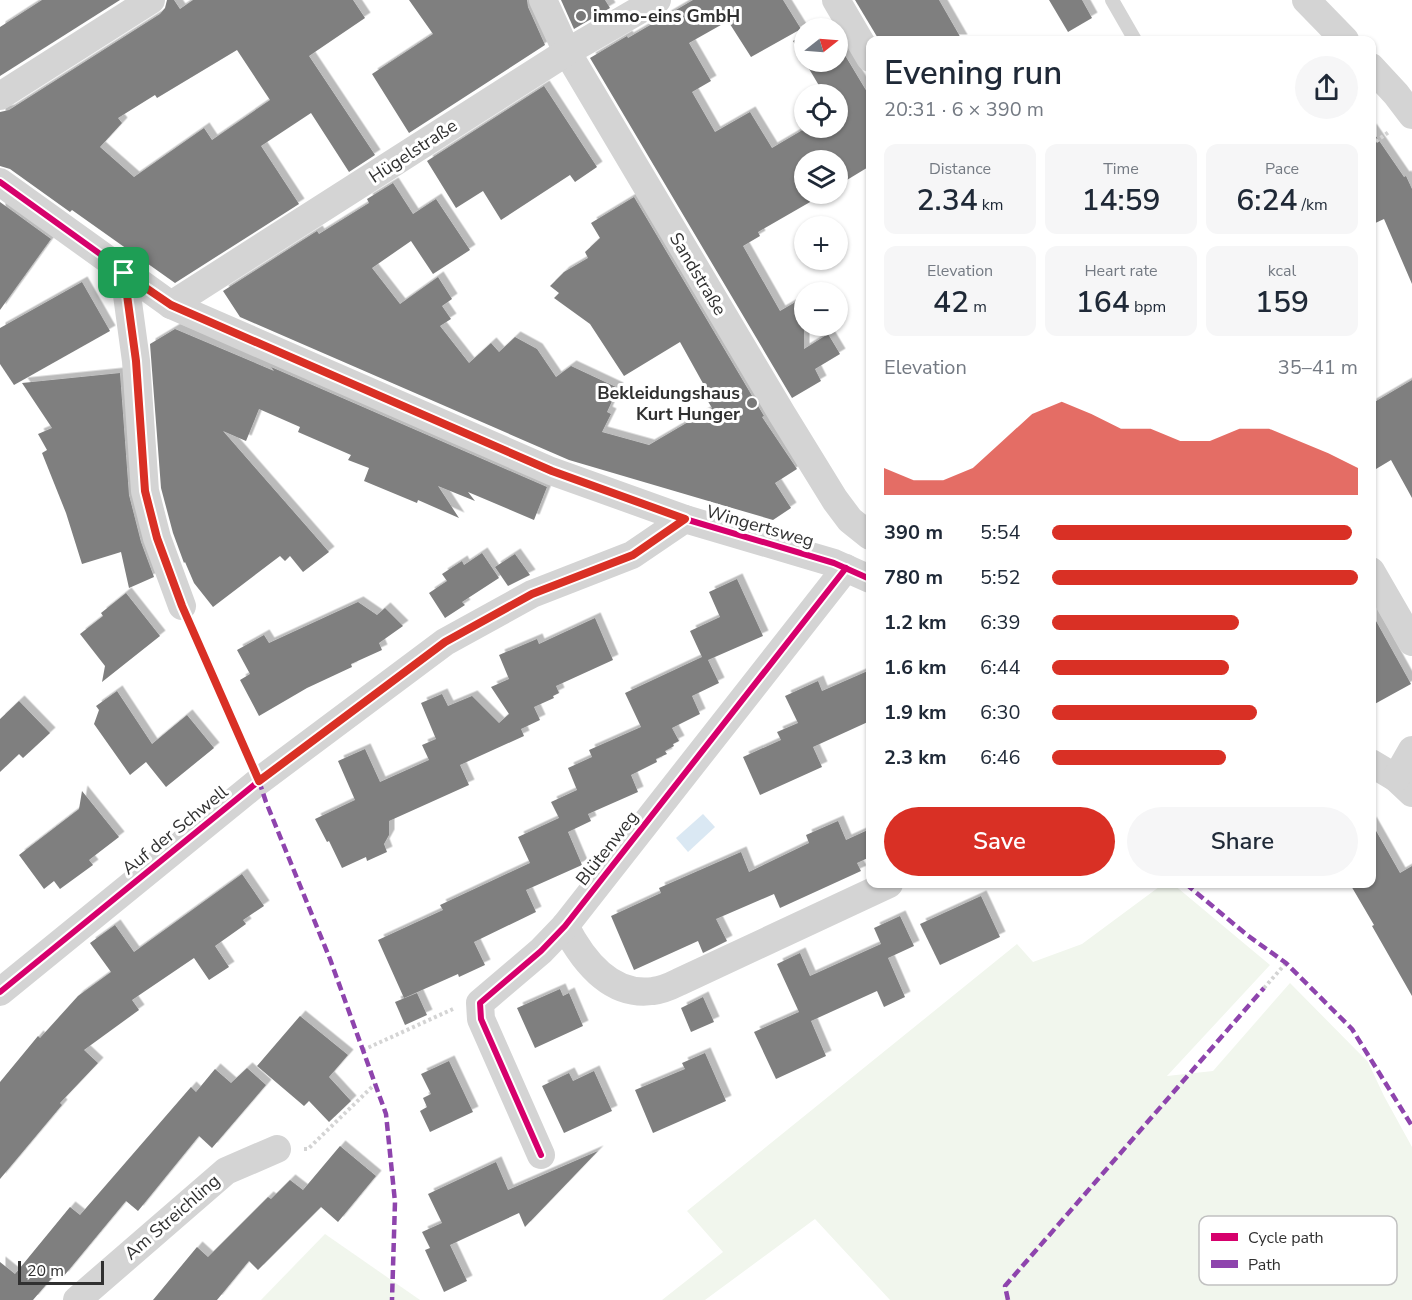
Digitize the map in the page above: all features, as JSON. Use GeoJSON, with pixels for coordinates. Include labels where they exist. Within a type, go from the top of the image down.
{"type":"FeatureCollection","features":[{"type":"Feature","properties":{"kind":"street"},"geometry":{"type":"LineString","coordinates":[[0,96],[150,0]]}},
{"type":"Feature","properties":{"kind":"street","name":"Sandstraße"},"geometry":{"type":"LineString","coordinates":[[543,0],[567,52],[782,414],[835,500],[850,520],[866,533]]}},
{"type":"Feature","properties":{"kind":"street","name":"Hügelstraße"},"geometry":{"type":"LineString","coordinates":[[171,305],[567,52],[657,0]]}},
{"type":"Feature","properties":{"kind":"street"},"geometry":{"type":"LineString","coordinates":[[836,0],[866,51]]}},
{"type":"Feature","properties":{"kind":"street"},"geometry":{"type":"LineString","coordinates":[[1306,0],[1341,36]]}},
{"type":"Feature","properties":{"kind":"street"},"geometry":{"type":"LineString","coordinates":[[1376,72],[1396,94],[1403,122]]}},
{"type":"Feature","properties":{"kind":"street","name":"Wingertsweg"},"geometry":{"type":"LineString","coordinates":[[0,182],[171,305],[552,471],[685,519],[858,574]]}},
{"type":"Feature","properties":{"kind":"street"},"geometry":{"type":"LineString","coordinates":[[124,273],[136,361],[145,491],[157,538],[182,606]]}},
{"type":"Feature","properties":{"kind":"street","name":"Auf der Schwell"},"geometry":{"type":"LineString","coordinates":[[0,992],[259,781],[445,642],[532,594],[633,555],[685,519]]}},
{"type":"Feature","properties":{"kind":"street","name":"Blütenweg"},"geometry":{"type":"LineString","coordinates":[[480,1003],[541,951],[565,926],[858,574]]}},
{"type":"Feature","properties":{"kind":"street"},"geometry":{"type":"LineString","coordinates":[[1376,580],[1412,642]]}},
{"type":"Feature","properties":{"kind":"street"},"geometry":{"type":"LineString","coordinates":[[1376,766],[1404,785],[1412,750]]}},
{"type":"Feature","properties":{"kind":"street"},"geometry":{"type":"LineString","coordinates":[[565,926],[586,961],[607,981],[631,990],[650,992],[679,982],[880,888]]}},
{"type":"Feature","properties":{"kind":"street"},"geometry":{"type":"LineString","coordinates":[[480,1003],[481,1019],[542,1155]]}},
{"type":"Feature","properties":{"kind":"street","name":"Am Streichling"},"geometry":{"type":"LineString","coordinates":[[77,1300],[226,1171],[277,1149]]}},
{"type":"Feature","properties":{"kind":"lane"},"geometry":{"type":"LineString","coordinates":[[1112,0],[1133,36]]}},
{"type":"Feature","properties":{"kind":"path"},"geometry":{"type":"LineString","coordinates":[[1376,141],[1403,122]]}},
{"type":"Feature","properties":{"kind":"path"},"geometry":{"type":"LineString","coordinates":[[182,606],[259,781]]}},
{"type":"Feature","properties":{"kind":"path"},"geometry":{"type":"LineString","coordinates":[[1264,988],[1286,963]]}},
{"type":"Feature","properties":{"kind":"path"},"geometry":{"type":"LineString","coordinates":[[363,1050],[462,1005],[480,1003]]}},
{"type":"Feature","properties":{"kind":"path"},"geometry":{"type":"LineString","coordinates":[[277,1149],[308,1149],[375,1084]]}},
{"type":"Feature","properties":{"kind":"shaded area"},"geometry":{"type":"Polygon","coordinates":[[[703,814],[715,827],[688,852],[676,838],[703,814]]]}},
{"type":"Feature","properties":{"kind":"shaded area"},"geometry":{"type":"Polygon","coordinates":[[[1158,888],[1178,888],[1270,965],[1167,1076],[1213,1071],[1290,983],[1368,1062],[1412,1147],[1412,1300],[890,1300],[815,1219],[705,1300],[662,1300],[723,1252],[687,1211],[1017,944],[1033,962],[1082,944],[1158,888]]]}},
{"type":"Feature","properties":{"kind":"shaded area"},"geometry":{"type":"Polygon","coordinates":[[[325,1234],[420,1300],[261,1300],[325,1234]]]}},
{"type":"Feature","properties":{"kind":"building"},"geometry":{"type":"Polygon","coordinates":[[[42,0],[120,0],[0,76],[0,27],[42,0]]]}},
{"type":"Feature","properties":{"kind":"building"},"geometry":{"type":"Polygon","coordinates":[[[167,0],[174,0],[180,9],[193,0],[353,0],[365,18],[309,56],[375,155],[349,172],[311,113],[261,146],[299,204],[175,283],[72,210],[70,212],[10,169],[0,166],[0,112],[9,110],[160,14],[167,0]],[[237,50],[157,98],[155,95],[118,118],[122,123],[100,147],[134,177],[204,128],[212,140],[270,100],[237,50]]]}},
{"type":"Feature","properties":{"kind":"building"},"geometry":{"type":"Polygon","coordinates":[[[409,0],[527,0],[545,45],[409,133],[372,74],[433,34],[409,0]]]}},
{"type":"Feature","properties":{"kind":"building","name":"immo-eins GmbH"},"geometry":{"type":"Polygon","coordinates":[[[561,0],[605,0],[610,8],[574,29],[561,0]]]}},
{"type":"Feature","properties":{"kind":"building"},"geometry":{"type":"Polygon","coordinates":[[[693,0],[783,0],[794,18],[794,33],[751,57],[728,21],[689,43],[711,81],[692,92],[715,132],[750,112],[772,148],[794,135],[794,138],[848,138],[848,84],[818,84],[811,72],[848,72],[848,60],[866,90],[866,168],[848,179],[848,150],[794,150],[794,204],[807,204],[758,232],[760,236],[743,246],[780,311],[794,303],[794,336],[804,336],[804,349],[825,336],[829,336],[840,354],[815,369],[821,381],[792,398],[590,58],[627,36],[628,38],[693,0]]]}},
{"type":"Feature","properties":{"kind":"building"},"geometry":{"type":"Polygon","coordinates":[[[855,0],[939,0],[960,36],[877,36],[855,0]]]}},
{"type":"Feature","properties":{"kind":"building"},"geometry":{"type":"Polygon","coordinates":[[[1049,0],[1082,0],[1092,18],[1068,32],[1049,0]]]}},
{"type":"Feature","properties":{"kind":"building"},"geometry":{"type":"Polygon","coordinates":[[[544,86],[597,167],[575,182],[570,175],[501,220],[483,191],[456,208],[427,161],[544,86]]]}},
{"type":"Feature","properties":{"kind":"building"},"geometry":{"type":"Polygon","coordinates":[[[1376,136],[1404,177],[1406,176],[1412,189],[1412,284],[1384,219],[1376,223],[1376,136]]]}},
{"type":"Feature","properties":{"kind":"building"},"geometry":{"type":"Polygon","coordinates":[[[393,183],[413,214],[436,199],[470,250],[433,274],[411,241],[372,268],[400,304],[438,277],[452,299],[442,306],[451,319],[440,326],[469,363],[491,343],[499,352],[515,337],[537,349],[556,377],[571,366],[618,388],[607,412],[611,414],[602,432],[649,445],[712,408],[701,390],[705,387],[680,342],[624,376],[590,324],[554,298],[559,293],[550,286],[564,272],[588,258],[585,252],[600,238],[591,223],[634,197],[764,416],[762,417],[797,469],[775,483],[791,508],[773,520],[569,460],[240,317],[223,291],[317,231],[319,234],[369,203],[367,199],[393,183]]]}},
{"type":"Feature","properties":{"kind":"building"},"geometry":{"type":"Polygon","coordinates":[[[0,202],[51,239],[0,310],[0,202]]]}},
{"type":"Feature","properties":{"kind":"building"},"geometry":{"type":"Polygon","coordinates":[[[82,282],[110,331],[14,385],[0,364],[0,328],[82,282]]]}},
{"type":"Feature","properties":{"kind":"building"},"geometry":{"type":"Polygon","coordinates":[[[175,329],[274,371],[271,367],[547,487],[534,520],[468,492],[475,501],[438,486],[459,518],[418,500],[417,503],[364,481],[369,468],[348,460],[351,455],[298,432],[300,427],[259,409],[246,441],[223,431],[329,552],[303,572],[290,556],[285,561],[280,556],[213,607],[194,583],[184,563],[161,488],[150,344],[175,329]]]}},
{"type":"Feature","properties":{"kind":"building"},"geometry":{"type":"Polygon","coordinates":[[[120,373],[129,495],[141,542],[154,577],[129,588],[121,552],[82,564],[66,513],[42,453],[47,450],[38,434],[52,428],[22,383],[120,373]]]}},
{"type":"Feature","properties":{"kind":"building"},"geometry":{"type":"Polygon","coordinates":[[[1412,380],[1412,498],[1391,460],[1376,469],[1376,401],[1412,380]]]}},
{"type":"Feature","properties":{"kind":"building"},"geometry":{"type":"Polygon","coordinates":[[[482,553],[499,578],[462,602],[465,605],[445,618],[429,593],[447,581],[442,574],[462,561],[464,565],[482,553]]]}},
{"type":"Feature","properties":{"kind":"building"},"geometry":{"type":"Polygon","coordinates":[[[515,554],[530,575],[508,586],[495,567],[515,554]]]}},
{"type":"Feature","properties":{"kind":"building"},"geometry":{"type":"Polygon","coordinates":[[[737,579],[763,636],[708,660],[719,683],[692,696],[700,714],[672,728],[679,741],[665,751],[667,754],[656,759],[657,762],[631,775],[638,792],[588,814],[591,821],[568,832],[582,865],[526,890],[536,912],[474,942],[485,965],[459,977],[458,974],[404,998],[378,940],[443,910],[440,905],[530,863],[518,837],[559,818],[551,802],[577,790],[568,768],[592,757],[589,750],[641,727],[625,693],[702,657],[690,631],[720,617],[709,592],[737,579]]]}},
{"type":"Feature","properties":{"kind":"building"},"geometry":{"type":"Polygon","coordinates":[[[126,593],[160,636],[102,682],[105,666],[80,634],[103,616],[101,613],[126,593]]]}},
{"type":"Feature","properties":{"kind":"building"},"geometry":{"type":"Polygon","coordinates":[[[358,602],[377,615],[385,608],[403,626],[379,643],[382,650],[351,664],[352,667],[307,688],[259,716],[240,680],[250,674],[237,650],[264,635],[269,643],[358,602]]]}},
{"type":"Feature","properties":{"kind":"building"},"geometry":{"type":"Polygon","coordinates":[[[595,618],[613,660],[556,686],[559,693],[553,696],[554,698],[534,707],[540,720],[521,729],[524,736],[460,765],[469,785],[389,821],[389,835],[384,844],[387,852],[367,861],[366,857],[342,868],[315,819],[355,800],[338,761],[365,749],[380,782],[429,760],[422,745],[436,739],[421,703],[442,694],[448,706],[472,696],[499,723],[509,714],[491,687],[509,679],[499,655],[537,639],[539,644],[595,618]]]}},
{"type":"Feature","properties":{"kind":"building"},"geometry":{"type":"Polygon","coordinates":[[[1376,621],[1411,684],[1376,703],[1376,621]]]}},
{"type":"Feature","properties":{"kind":"building"},"geometry":{"type":"Polygon","coordinates":[[[866,672],[866,723],[813,747],[822,767],[760,795],[743,757],[781,740],[777,732],[798,723],[785,696],[818,681],[822,691],[866,672]]]}},
{"type":"Feature","properties":{"kind":"building"},"geometry":{"type":"Polygon","coordinates":[[[117,691],[152,744],[187,715],[214,748],[166,787],[146,762],[130,775],[94,724],[99,710],[96,706],[117,691]]]}},
{"type":"Feature","properties":{"kind":"building"},"geometry":{"type":"Polygon","coordinates":[[[19,701],[50,733],[23,758],[19,754],[0,772],[0,719],[19,701]]]}},
{"type":"Feature","properties":{"kind":"building"},"geometry":{"type":"Polygon","coordinates":[[[82,791],[119,837],[89,860],[93,865],[60,889],[54,881],[44,889],[19,855],[79,809],[82,791]]]}},
{"type":"Feature","properties":{"kind":"building"},"geometry":{"type":"Polygon","coordinates":[[[838,821],[846,840],[866,831],[866,859],[857,863],[861,871],[780,908],[774,894],[716,919],[727,941],[703,953],[698,941],[634,970],[611,916],[661,893],[659,888],[741,852],[749,872],[809,843],[806,835],[838,821]]]}},
{"type":"Feature","properties":{"kind":"building"},"geometry":{"type":"Polygon","coordinates":[[[1376,831],[1400,873],[1412,866],[1412,996],[1372,926],[1374,925],[1352,888],[1376,888],[1376,831]]]}},
{"type":"Feature","properties":{"kind":"building"},"geometry":{"type":"Polygon","coordinates":[[[242,874],[264,906],[243,920],[246,924],[215,946],[229,967],[209,980],[194,958],[132,1000],[139,1010],[84,1050],[98,1063],[60,1103],[62,1105],[0,1179],[0,1082],[38,1036],[40,1038],[78,996],[111,972],[90,943],[115,925],[134,952],[242,874]]]}},
{"type":"Feature","properties":{"kind":"building"},"geometry":{"type":"Polygon","coordinates":[[[981,896],[1000,937],[940,965],[920,924],[981,896]]]}},
{"type":"Feature","properties":{"kind":"building"},"geometry":{"type":"Polygon","coordinates":[[[900,916],[914,946],[888,958],[905,997],[884,1007],[877,991],[811,1021],[826,1056],[776,1079],[754,1032],[799,1012],[777,964],[800,953],[810,976],[881,944],[874,928],[900,916]]]}},
{"type":"Feature","properties":{"kind":"building"},"geometry":{"type":"Polygon","coordinates":[[[560,989],[563,996],[569,993],[583,1026],[535,1048],[517,1008],[560,989]]]}},
{"type":"Feature","properties":{"kind":"building"},"geometry":{"type":"Polygon","coordinates":[[[417,993],[427,1015],[405,1025],[395,1002],[417,993]]]}},
{"type":"Feature","properties":{"kind":"building"},"geometry":{"type":"Polygon","coordinates":[[[703,997],[714,1022],[691,1032],[681,1008],[703,997]]]}},
{"type":"Feature","properties":{"kind":"building"},"geometry":{"type":"Polygon","coordinates":[[[300,1016],[348,1055],[329,1077],[351,1101],[329,1122],[309,1101],[304,1106],[257,1066],[300,1016]]]}},
{"type":"Feature","properties":{"kind":"building"},"geometry":{"type":"Polygon","coordinates":[[[705,1053],[726,1101],[653,1133],[635,1090],[685,1069],[682,1063],[705,1053]]]}},
{"type":"Feature","properties":{"kind":"building"},"geometry":{"type":"Polygon","coordinates":[[[449,1061],[473,1112],[430,1132],[420,1111],[427,1107],[423,1098],[431,1094],[421,1074],[449,1061]]]}},
{"type":"Feature","properties":{"kind":"building"},"geometry":{"type":"Polygon","coordinates":[[[247,1068],[266,1085],[212,1148],[199,1136],[138,1211],[126,1201],[63,1277],[57,1272],[33,1300],[0,1300],[0,1262],[15,1274],[70,1207],[80,1215],[191,1087],[196,1092],[215,1069],[231,1083],[247,1068]]]}},
{"type":"Feature","properties":{"kind":"building"},"geometry":{"type":"Polygon","coordinates":[[[594,1071],[612,1111],[564,1133],[542,1086],[569,1073],[573,1081],[594,1071]]]}},
{"type":"Feature","properties":{"kind":"building"},"geometry":{"type":"Polygon","coordinates":[[[340,1146],[376,1176],[338,1222],[321,1207],[258,1270],[249,1261],[217,1300],[153,1300],[197,1247],[208,1257],[268,1197],[271,1199],[290,1180],[303,1190],[340,1146]]]}},
{"type":"Feature","properties":{"kind":"building"},"geometry":{"type":"Polygon","coordinates":[[[598,1151],[525,1227],[519,1213],[450,1245],[467,1281],[444,1292],[425,1250],[430,1248],[422,1232],[442,1223],[428,1194],[496,1162],[508,1190],[598,1151]]]}},
{"type":"Feature","properties":{"kind":"marked path"},"geometry":{"type":"LineString","coordinates":[[259,781],[330,959],[386,1114],[395,1202],[392,1300]]}},
{"type":"Feature","properties":{"kind":"marked path"},"geometry":{"type":"LineString","coordinates":[[1191,888],[1247,935],[1286,963],[1352,1029],[1412,1126]]}},
{"type":"Feature","properties":{"kind":"marked path"},"geometry":{"type":"LineString","coordinates":[[1008,1300],[1005,1286],[1264,988]]}},
{"type":"Feature","properties":{"kind":"cycle path"},"geometry":{"type":"LineString","coordinates":[[0,182],[171,305],[551,471],[685,519],[834,563],[866,577]]}},
{"type":"Feature","properties":{"kind":"cycle path"},"geometry":{"type":"LineString","coordinates":[[0,992],[259,781],[445,642],[532,594],[632,555],[685,519]]}},
{"type":"Feature","properties":{"kind":"cycle path"},"geometry":{"type":"LineString","coordinates":[[541,1155],[481,1019],[480,1003],[541,951],[565,926],[846,568]]}},
{"type":"Feature","properties":{"kind":"place","name":"immo-eins GmbH"},"geometry":{"type":"Point","coordinates":[581,16]}},
{"type":"Feature","properties":{"kind":"place","name":"Bekleidungshaus Kurt Hunger"},"geometry":{"type":"Point","coordinates":[752,403]}},
{"type":"Feature","properties":{"kind":"route"},"geometry":{"type":"LineString","coordinates":[[124,273],[171,305],[552,471],[685,519],[633,555],[532,594],[445,642],[259,781],[182,606],[157,538],[145,491],[136,361],[124,273]]}}]}
